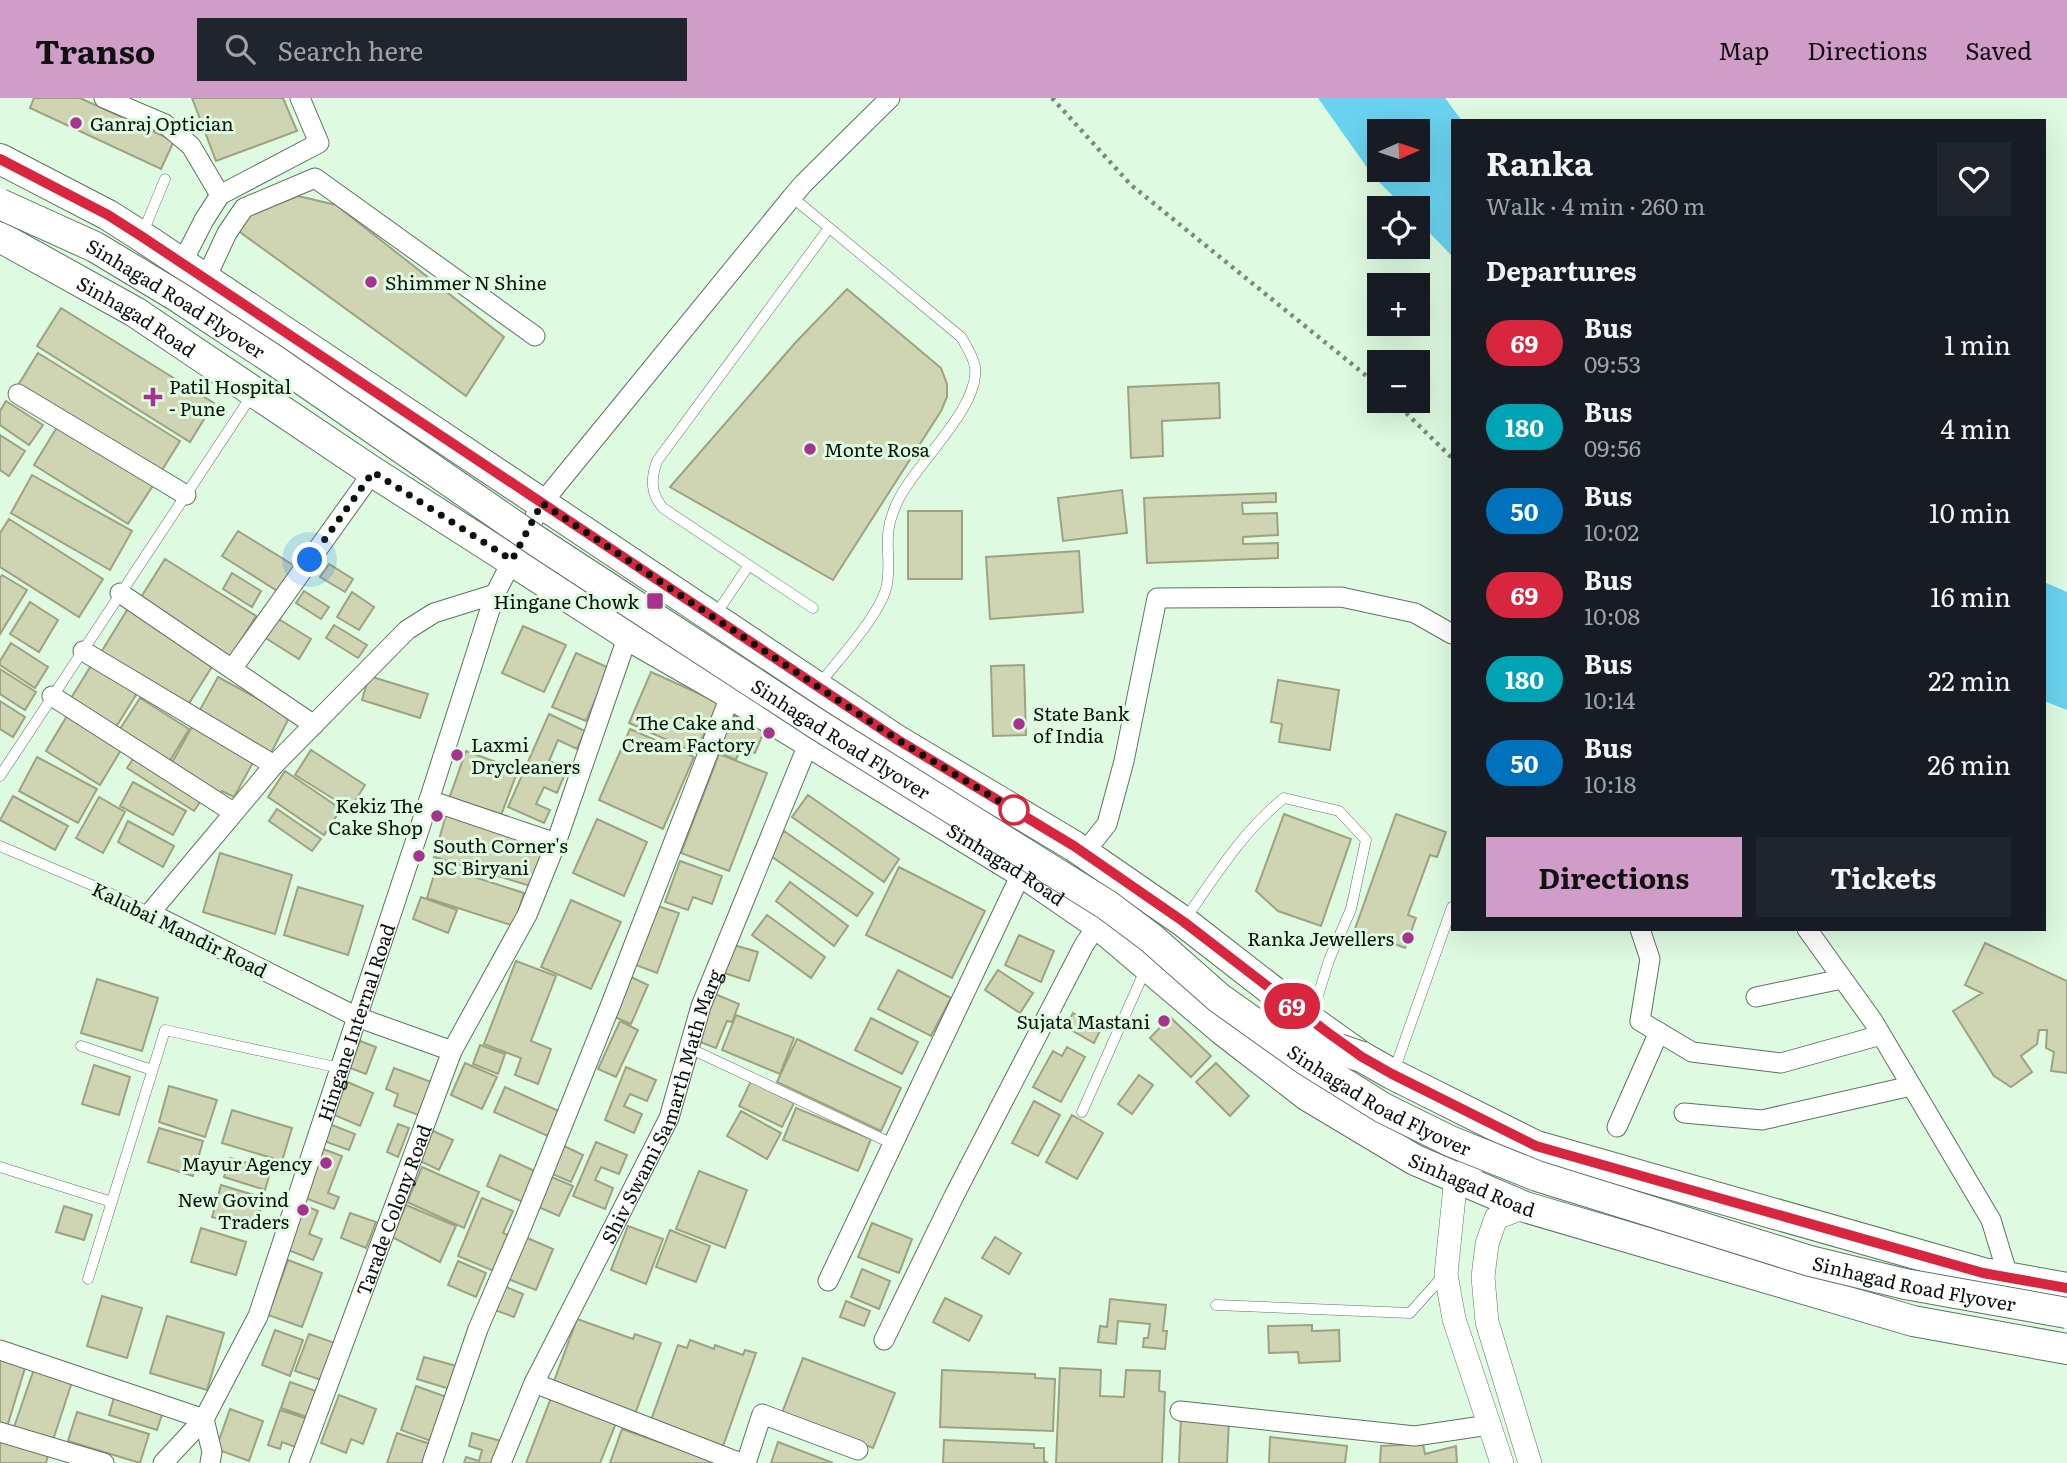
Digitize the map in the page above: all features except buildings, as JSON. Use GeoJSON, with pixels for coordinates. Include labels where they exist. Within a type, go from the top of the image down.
{"type":"FeatureCollection","features":[{"type":"Feature","properties":{"kind":"main road"},"geometry":{"type":"LineString","coordinates":[[0,159],[108,215],[141,236],[898,740],[1084,853],[1184,922],[1310,1020],[1362,1057],[1392,1074],[1536,1146],[1903,1251],[2009,1279],[2067,1288]]}},
{"type":"Feature","properties":{"kind":"main road","name":"Sinhagad Road Flyover"},"geometry":{"type":"LineString","coordinates":[[0,183],[100,234],[907,761],[1075,864],[1273,1016],[1309,1039],[1362,1057]]}},
{"type":"Feature","properties":{"kind":"main road","name":"Sinhagad Road Flyover"},"geometry":{"type":"LineString","coordinates":[[0,204],[95,247],[275,360],[450,482],[642,610],[820,726],[1107,905],[1151,938],[1219,998],[1306,1060],[1384,1108],[1450,1141],[1537,1176],[1810,1261],[1905,1284],[2067,1313]]}},
{"type":"Feature","properties":{"kind":"main road","name":"Sinhagad Road"},"geometry":{"type":"LineString","coordinates":[[0,237],[135,313],[373,472],[628,635],[732,694],[1022,872],[1098,924],[1224,1031],[1308,1096],[1415,1160],[1525,1207],[1913,1321],[2067,1349]]}},
{"type":"Feature","properties":{"kind":"street"},"geometry":{"type":"LineString","coordinates":[[104,98],[165,124],[191,146],[220,195]]}},
{"type":"Feature","properties":{"kind":"street"},"geometry":{"type":"LineString","coordinates":[[194,271],[204,220],[220,195],[320,143],[300,98]]}},
{"type":"Feature","properties":{"kind":"street","name":"Hingane Internal Road"},"geometry":{"type":"LineString","coordinates":[[163,1463],[204,1419],[258,1316],[495,594],[542,503],[804,183],[890,98]]}},
{"type":"Feature","properties":{"kind":"street"},"geometry":{"type":"LineString","coordinates":[[194,271],[228,233],[244,208],[315,178],[535,336]]}},
{"type":"Feature","properties":{"kind":"street"},"geometry":{"type":"LineString","coordinates":[[18,394],[186,495]]}},
{"type":"Feature","properties":{"kind":"street"},"geometry":{"type":"LineString","coordinates":[[232,669],[373,472]]}},
{"type":"Feature","properties":{"kind":"street"},"geometry":{"type":"LineString","coordinates":[[120,593],[314,725]]}},
{"type":"Feature","properties":{"kind":"street"},"geometry":{"type":"LineString","coordinates":[[150,913],[274,765],[407,630],[434,613],[495,594]]}},
{"type":"Feature","properties":{"kind":"street"},"geometry":{"type":"LineString","coordinates":[[1084,853],[1107,824],[1124,761],[1157,598],[1341,597],[1415,614],[1451,633]]}},
{"type":"Feature","properties":{"kind":"street","name":"Tarade Colony Road"},"geometry":{"type":"LineString","coordinates":[[299,1463],[452,1051],[527,915],[556,843],[628,635]]}},
{"type":"Feature","properties":{"kind":"street"},"geometry":{"type":"LineString","coordinates":[[83,651],[274,765]]}},
{"type":"Feature","properties":{"kind":"street"},"geometry":{"type":"LineString","coordinates":[[432,1463],[478,1329],[523,1226],[732,694]]}},
{"type":"Feature","properties":{"kind":"street"},"geometry":{"type":"LineString","coordinates":[[52,696],[233,812]]}},
{"type":"Feature","properties":{"kind":"street","name":"Shiv Swami Samarth Math Marg"},"geometry":{"type":"LineString","coordinates":[[501,1463],[534,1383],[669,1118],[701,1006],[809,742]]}},
{"type":"Feature","properties":{"kind":"street"},"geometry":{"type":"LineString","coordinates":[[429,800],[556,843]]}},
{"type":"Feature","properties":{"kind":"street"},"geometry":{"type":"LineString","coordinates":[[828,1281],[1022,872]]}},
{"type":"Feature","properties":{"kind":"street","name":"Kalubai Mandir Road"},"geometry":{"type":"LineString","coordinates":[[150,913],[357,1017]]}},
{"type":"Feature","properties":{"kind":"street"},"geometry":{"type":"LineString","coordinates":[[884,1340],[954,1196],[1084,945],[1098,924]]}},
{"type":"Feature","properties":{"kind":"street"},"geometry":{"type":"LineString","coordinates":[[1641,931],[1650,959],[1640,1021],[1692,1052],[1781,1063],[1881,1035]]}},
{"type":"Feature","properties":{"kind":"street"},"geometry":{"type":"LineString","coordinates":[[1808,931],[1881,1035],[1991,1220],[2009,1279]]}},
{"type":"Feature","properties":{"kind":"street"},"geometry":{"type":"LineString","coordinates":[[1756,997],[1842,979]]}},
{"type":"Feature","properties":{"kind":"street"},"geometry":{"type":"LineString","coordinates":[[357,1017],[452,1051]]}},
{"type":"Feature","properties":{"kind":"street"},"geometry":{"type":"LineString","coordinates":[[1617,1126],[1659,1032]]}},
{"type":"Feature","properties":{"kind":"street"},"geometry":{"type":"LineString","coordinates":[[1684,1113],[1762,1120],[1911,1086]]}},
{"type":"Feature","properties":{"kind":"street"},"geometry":{"type":"LineString","coordinates":[[1502,1463],[1454,1319],[1446,1273],[1456,1177],[1482,1157],[1536,1146]]}},
{"type":"Feature","properties":{"kind":"street"},"geometry":{"type":"LineString","coordinates":[[1525,1207],[1496,1217],[1487,1244],[1483,1277],[1487,1322],[1530,1463]]}},
{"type":"Feature","properties":{"kind":"street"},"geometry":{"type":"LineString","coordinates":[[0,1350],[204,1419],[212,1452],[210,1463]]}},
{"type":"Feature","properties":{"kind":"street"},"geometry":{"type":"LineString","coordinates":[[534,1383],[743,1463],[762,1414],[858,1450]]}},
{"type":"Feature","properties":{"kind":"street"},"geometry":{"type":"LineString","coordinates":[[1180,1411],[1415,1436],[1489,1425]]}},
{"type":"Feature","properties":{"kind":"street"},"geometry":{"type":"LineString","coordinates":[[0,1432],[104,1463]]}},
{"type":"Feature","properties":{"kind":"lane"},"geometry":{"type":"LineString","coordinates":[[141,236],[165,179]]}},
{"type":"Feature","properties":{"kind":"lane"},"geometry":{"type":"LineString","coordinates":[[792,197],[961,337],[975,368],[973,387],[964,407],[905,488],[892,514],[886,545],[887,586],[881,604],[818,687]]}},
{"type":"Feature","properties":{"kind":"lane"},"geometry":{"type":"LineString","coordinates":[[813,608],[663,508],[652,487],[657,461],[829,228]]}},
{"type":"Feature","properties":{"kind":"lane"},"geometry":{"type":"LineString","coordinates":[[0,776],[254,392]]}},
{"type":"Feature","properties":{"kind":"lane"},"geometry":{"type":"LineString","coordinates":[[714,618],[749,565]]}},
{"type":"Feature","properties":{"kind":"lane"},"geometry":{"type":"LineString","coordinates":[[1184,922],[1232,850],[1263,815],[1284,798],[1339,811],[1366,840],[1351,909],[1329,960],[1310,1020]]}},
{"type":"Feature","properties":{"kind":"lane","name":"Kalubai Mandir Road"},"geometry":{"type":"LineString","coordinates":[[0,846],[102,889],[150,913]]}},
{"type":"Feature","properties":{"kind":"lane"},"geometry":{"type":"LineString","coordinates":[[1392,1074],[1451,910]]}},
{"type":"Feature","properties":{"kind":"lane"},"geometry":{"type":"LineString","coordinates":[[1082,1112],[1147,965]]}},
{"type":"Feature","properties":{"kind":"lane"},"geometry":{"type":"LineString","coordinates":[[88,1279],[165,1030],[340,1068]]}},
{"type":"Feature","properties":{"kind":"lane"},"geometry":{"type":"LineString","coordinates":[[81,1046],[152,1070]]}},
{"type":"Feature","properties":{"kind":"lane"},"geometry":{"type":"LineString","coordinates":[[689,1048],[892,1144]]}},
{"type":"Feature","properties":{"kind":"lane"},"geometry":{"type":"LineString","coordinates":[[0,1167],[112,1202]]}},
{"type":"Feature","properties":{"kind":"lane"},"geometry":{"type":"LineString","coordinates":[[1216,1305],[1410,1312],[1446,1273]]}},
{"type":"Feature","properties":{"kind":"path"},"geometry":{"type":"LineString","coordinates":[[1052,98],[1131,185],[1367,376]]}},
{"type":"Feature","properties":{"kind":"path"},"geometry":{"type":"LineString","coordinates":[[1406,413],[1451,456]]}},
{"type":"Feature","properties":{"kind":"water"},"geometry":{"type":"Polygon","coordinates":[[[1318,98],[1445,98],[1461,119],[1451,119],[1451,255],[1430,233],[1430,196],[1393,196],[1379,182],[1430,182],[1430,119],[1367,119],[1367,167],[1318,98]]]}},
{"type":"Feature","properties":{"kind":"water"},"geometry":{"type":"Polygon","coordinates":[[[2046,583],[2067,592],[2067,710],[2046,702],[2046,583]]]}},
{"type":"Feature","properties":{"kind":"bus line","name":"69"},"geometry":{"type":"LineString","coordinates":[[0,159],[108,215],[141,236],[898,740],[1074,846],[1184,922],[1327,1032],[1392,1074],[1536,1146],[1599,1166],[1983,1273],[2067,1288]]}},
{"type":"Feature","properties":{"kind":"place","name":"Ganraj Optician"},"geometry":{"type":"Point","coordinates":[76,123]}},
{"type":"Feature","properties":{"kind":"place","name":"Shimmer N Shine"},"geometry":{"type":"Point","coordinates":[371,282]}},
{"type":"Feature","properties":{"kind":"place","name":"Patil Hospital - Pune"},"geometry":{"type":"Point","coordinates":[153,397]}},
{"type":"Feature","properties":{"kind":"place","name":"Monte Rosa"},"geometry":{"type":"Point","coordinates":[810,449]}},
{"type":"Feature","properties":{"kind":"place","name":"Hingane Chowk"},"geometry":{"type":"Point","coordinates":[655,601]}},
{"type":"Feature","properties":{"kind":"place","name":"State Bank of India"},"geometry":{"type":"Point","coordinates":[1019,724]}},
{"type":"Feature","properties":{"kind":"place","name":"The Cake and Cream Factory"},"geometry":{"type":"Point","coordinates":[769,733]}},
{"type":"Feature","properties":{"kind":"place","name":"Laxmi Drycleaners"},"geometry":{"type":"Point","coordinates":[457,755]}},
{"type":"Feature","properties":{"kind":"place","name":"Kekiz The Cake Shop"},"geometry":{"type":"Point","coordinates":[437,816]}},
{"type":"Feature","properties":{"kind":"place","name":"South Corner's SC Biryani"},"geometry":{"type":"Point","coordinates":[419,856]}},
{"type":"Feature","properties":{"kind":"place","name":"Ranka Jewellers"},"geometry":{"type":"Point","coordinates":[1408,938]}},
{"type":"Feature","properties":{"kind":"place","name":"Sujata Mastani"},"geometry":{"type":"Point","coordinates":[1164,1021]}},
{"type":"Feature","properties":{"kind":"place","name":"Mayur Agency"},"geometry":{"type":"Point","coordinates":[326,1163]}},
{"type":"Feature","properties":{"kind":"place","name":"New Govind Traders"},"geometry":{"type":"Point","coordinates":[303,1210]}},
{"type":"Feature","properties":{"kind":"route"},"geometry":{"type":"LineString","coordinates":[[310,560],[373,472],[512,560],[542,503],[898,740],[1014,810]]}}]}
